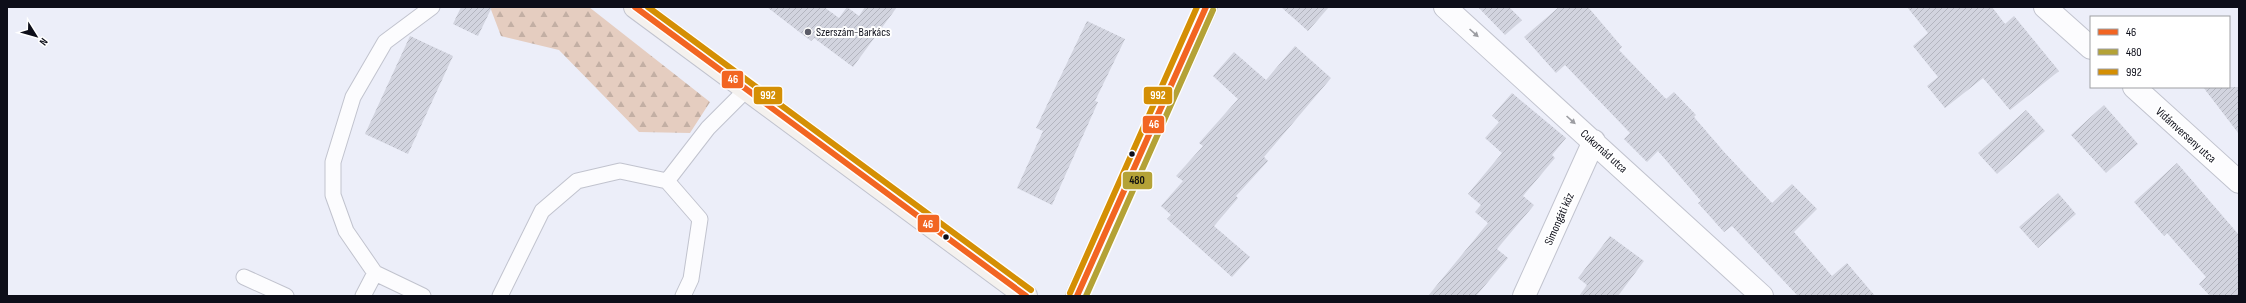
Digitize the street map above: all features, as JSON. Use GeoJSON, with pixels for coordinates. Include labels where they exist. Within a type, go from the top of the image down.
{"type":"FeatureCollection","features":[{"type":"Feature","properties":{"kind":"main road"},"geometry":{"type":"LineString","coordinates":[[635,7],[1026,296]]}},
{"type":"Feature","properties":{"kind":"main road"},"geometry":{"type":"LineString","coordinates":[[1077,296],[1206,7]]}},
{"type":"Feature","properties":{"kind":"street","name":"Cukornád utca"},"geometry":{"type":"LineString","coordinates":[[1445,7],[1594,141],[1762,296]]}},
{"type":"Feature","properties":{"kind":"street"},"geometry":{"type":"LineString","coordinates":[[2045,7],[2090,47]]}},
{"type":"Feature","properties":{"kind":"street","name":"Vidámverseny utca"},"geometry":{"type":"LineString","coordinates":[[2135,88],[2239,182]]}},
{"type":"Feature","properties":{"kind":"street","name":"Simongáti köz"},"geometry":{"type":"LineString","coordinates":[[1524,296],[1594,141]]}},
{"type":"Feature","properties":{"kind":"lane"},"geometry":{"type":"LineString","coordinates":[[423,296],[375,273],[346,231],[333,195],[333,162],[353,97],[385,42],[432,7]]}},
{"type":"Feature","properties":{"kind":"lane"},"geometry":{"type":"LineString","coordinates":[[667,180],[708,128],[746,90]]}},
{"type":"Feature","properties":{"kind":"lane"},"geometry":{"type":"LineString","coordinates":[[500,296],[542,211],[576,181],[620,171],[667,180],[700,219],[690,279],[683,296]]}},
{"type":"Feature","properties":{"kind":"lane"},"geometry":{"type":"LineString","coordinates":[[363,296],[375,273]]}},
{"type":"Feature","properties":{"kind":"lane"},"geometry":{"type":"LineString","coordinates":[[244,277],[286,296]]}},
{"type":"Feature","properties":{"kind":"green space"},"geometry":{"type":"Polygon","coordinates":[[[490,7],[589,7],[710,102],[690,133],[639,132],[559,50],[501,36],[490,7]]]}},
{"type":"Feature","properties":{"kind":"building"},"geometry":{"type":"Polygon","coordinates":[[[461,7],[492,7],[478,36],[453,24],[461,7]]]}},
{"type":"Feature","properties":{"kind":"building"},"geometry":{"type":"Polygon","coordinates":[[[767,7],[824,7],[839,18],[847,7],[859,16],[865,7],[897,7],[853,67],[814,38],[811,41],[767,7]]]}},
{"type":"Feature","properties":{"kind":"building"},"geometry":{"type":"Polygon","coordinates":[[[1281,7],[1329,7],[1308,31],[1281,7]]]}},
{"type":"Feature","properties":{"kind":"building"},"geometry":{"type":"Polygon","coordinates":[[[1478,7],[1509,7],[1522,20],[1505,35],[1478,7]]]}},
{"type":"Feature","properties":{"kind":"building"},"geometry":{"type":"Polygon","coordinates":[[[1559,7],[1588,7],[1622,47],[1619,50],[1666,99],[1674,92],[1696,115],[1694,117],[1725,153],[1772,203],[1792,184],[1817,209],[1794,232],[1832,276],[1847,263],[1875,296],[1798,296],[1732,226],[1724,232],[1698,203],[1701,201],[1658,151],[1647,162],[1624,139],[1630,133],[1565,65],[1556,73],[1524,37],[1559,7]]]}},
{"type":"Feature","properties":{"kind":"building"},"geometry":{"type":"Polygon","coordinates":[[[1907,7],[1992,7],[2005,24],[2014,16],[2059,71],[2010,110],[1983,78],[1945,108],[1927,86],[1938,77],[1913,46],[1928,33],[1907,7]]]}},
{"type":"Feature","properties":{"kind":"building"},"geometry":{"type":"Polygon","coordinates":[[[1087,21],[1125,39],[1095,101],[1098,102],[1052,205],[1017,188],[1043,131],[1036,128],[1087,21]]]}},
{"type":"Feature","properties":{"kind":"building"},"geometry":{"type":"Polygon","coordinates":[[[410,36],[453,56],[408,154],[365,134],[410,36]]]}},
{"type":"Feature","properties":{"kind":"building"},"geometry":{"type":"Polygon","coordinates":[[[1295,46],[1331,78],[1264,157],[1268,161],[1236,196],[1238,198],[1214,226],[1250,257],[1232,277],[1167,219],[1171,215],[1161,206],[1183,181],[1176,176],[1203,146],[1199,143],[1238,99],[1213,76],[1234,52],[1266,80],[1295,46]]]}},
{"type":"Feature","properties":{"kind":"building"},"geometry":{"type":"Polygon","coordinates":[[[2239,87],[2239,134],[2204,88],[2239,87]]]}},
{"type":"Feature","properties":{"kind":"building"},"geometry":{"type":"Polygon","coordinates":[[[1512,93],[1566,138],[1552,155],[1555,158],[1523,196],[1534,205],[1497,249],[1508,258],[1476,296],[1428,296],[1488,223],[1475,212],[1481,205],[1468,194],[1502,153],[1485,138],[1499,122],[1492,116],[1512,93]]]}},
{"type":"Feature","properties":{"kind":"building"},"geometry":{"type":"Polygon","coordinates":[[[2104,105],[2138,144],[2106,173],[2071,135],[2104,105]]]}},
{"type":"Feature","properties":{"kind":"building"},"geometry":{"type":"Polygon","coordinates":[[[2026,110],[2045,131],[1997,174],[1978,153],[2026,110]]]}},
{"type":"Feature","properties":{"kind":"building"},"geometry":{"type":"Polygon","coordinates":[[[2177,163],[2239,235],[2239,296],[2210,296],[2199,284],[2206,277],[2167,233],[2164,236],[2134,202],[2177,163]]]}},
{"type":"Feature","properties":{"kind":"building"},"geometry":{"type":"Polygon","coordinates":[[[2058,193],[2076,214],[2038,248],[2019,227],[2058,193]]]}},
{"type":"Feature","properties":{"kind":"building"},"geometry":{"type":"Polygon","coordinates":[[[1610,236],[1644,261],[1618,296],[1579,296],[1587,285],[1578,278],[1610,236]]]}},
{"type":"Feature","properties":{"kind":"transit line","name":"46"},"geometry":{"type":"LineString","coordinates":[[635,7],[1026,296]]}},
{"type":"Feature","properties":{"kind":"transit line","name":"992"},"geometry":{"type":"LineString","coordinates":[[648,7],[1031,290]]}},
{"type":"Feature","properties":{"kind":"transit line","name":"992"},"geometry":{"type":"LineString","coordinates":[[1070,293],[1197,7]]}},
{"type":"Feature","properties":{"kind":"transit line","name":"46"},"geometry":{"type":"LineString","coordinates":[[1077,296],[1206,7]]}},
{"type":"Feature","properties":{"kind":"transit line","name":"480"},"geometry":{"type":"LineString","coordinates":[[1086,296],[1213,10]]}},
{"type":"Feature","properties":{"kind":"place","name":"Szerszám-Barkács"},"geometry":{"type":"Point","coordinates":[808,32]}}]}
